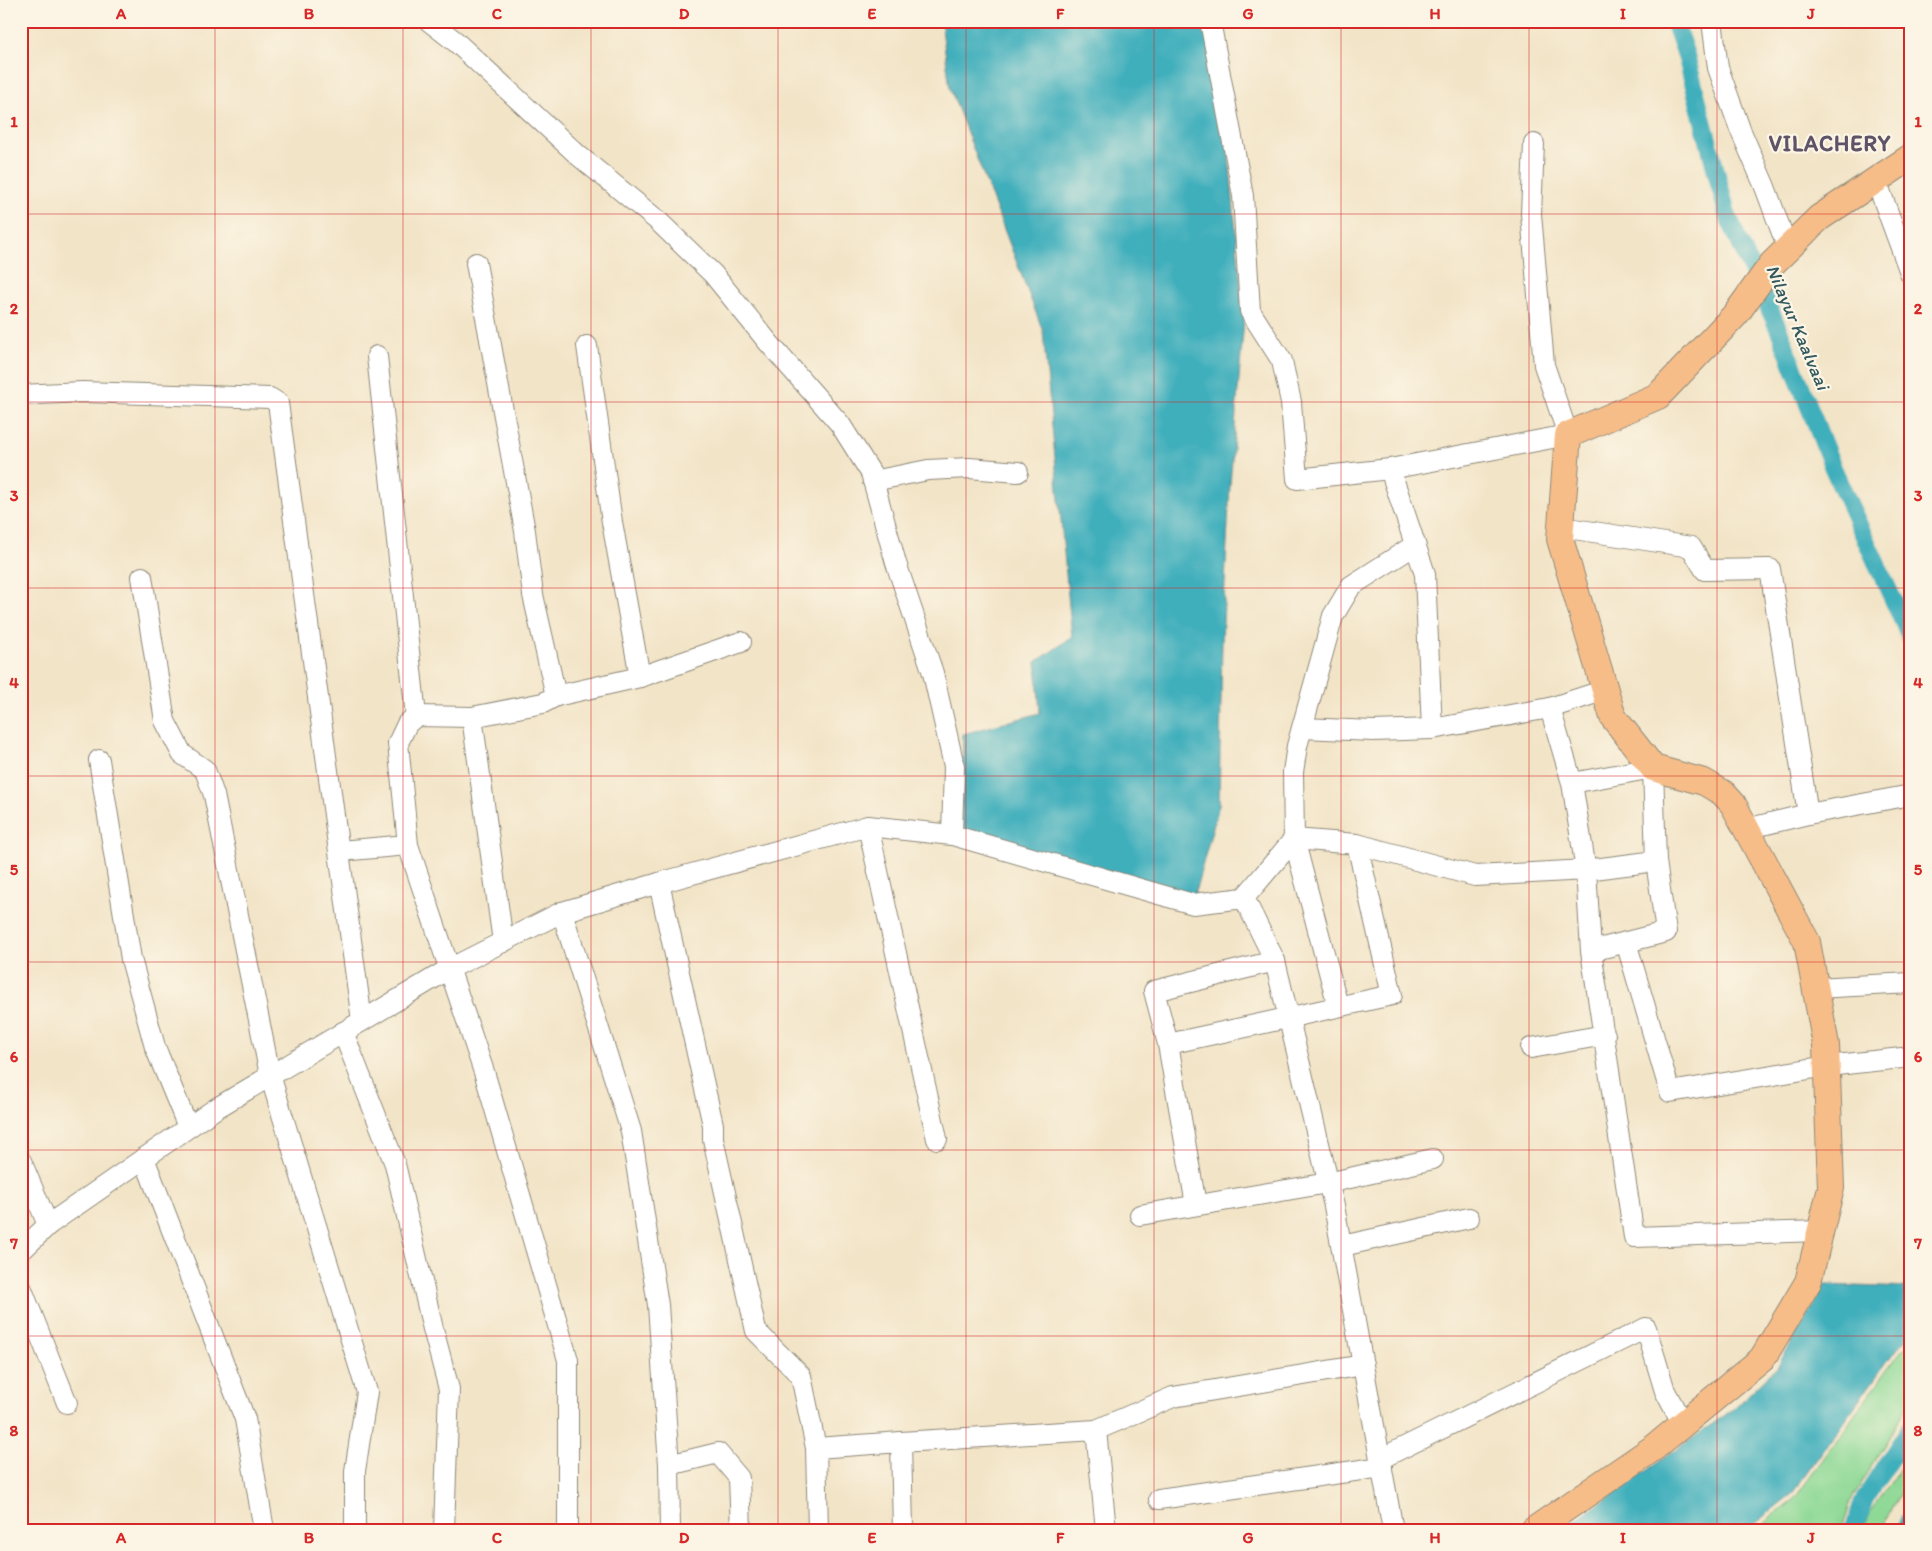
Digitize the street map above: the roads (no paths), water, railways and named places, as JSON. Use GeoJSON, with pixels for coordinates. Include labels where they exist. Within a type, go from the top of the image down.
{"type":"FeatureCollection","features":[{"type":"Feature","properties":{"kind":"main road"},"geometry":{"type":"LineString","coordinates":[[1534,1530],[1655,1448],[1762,1360],[1808,1282],[1831,1188],[1826,1046],[1807,942],[1733,804],[1722,793],[1704,782],[1653,768],[1613,717],[1560,539],[1568,435],[1658,396],[1736,314],[1780,256],[1819,218],[1911,157]]}},
{"type":"Feature","properties":{"kind":"street"},"geometry":{"type":"LineString","coordinates":[[429,21],[456,42],[579,156],[657,220],[713,274],[768,342],[840,424],[871,473],[896,563],[933,673],[954,766],[952,836]]}},
{"type":"Feature","properties":{"kind":"street"},"geometry":{"type":"LineString","coordinates":[[1210,21],[1243,196],[1250,310],[1282,361],[1291,402],[1297,478],[1390,469],[1568,435],[1544,366],[1531,214],[1534,144]]}},
{"type":"Feature","properties":{"kind":"street"},"geometry":{"type":"LineString","coordinates":[[1712,21],[1718,68],[1740,129],[1765,187],[1780,256]]}},
{"type":"Feature","properties":{"kind":"street"},"geometry":{"type":"LineString","coordinates":[[1876,180],[1911,275]]}},
{"type":"Feature","properties":{"kind":"street"},"geometry":{"type":"LineString","coordinates":[[476,263],[525,531],[532,595],[556,696]]}},
{"type":"Feature","properties":{"kind":"street"},"geometry":{"type":"LineString","coordinates":[[587,346],[612,522],[640,677]]}},
{"type":"Feature","properties":{"kind":"street"},"geometry":{"type":"LineString","coordinates":[[377,356],[416,716]]}},
{"type":"Feature","properties":{"kind":"street"},"geometry":{"type":"LineString","coordinates":[[21,395],[92,392],[270,398],[278,403],[362,1021]]}},
{"type":"Feature","properties":{"kind":"street"},"geometry":{"type":"LineString","coordinates":[[873,481],[928,470],[970,468],[1018,472]]}},
{"type":"Feature","properties":{"kind":"street"},"geometry":{"type":"LineString","coordinates":[[1390,469],[1425,574],[1432,729]]}},
{"type":"Feature","properties":{"kind":"street"},"geometry":{"type":"LineString","coordinates":[[1561,527],[1691,547],[1705,570],[1770,569],[1808,814]]}},
{"type":"Feature","properties":{"kind":"street"},"geometry":{"type":"LineString","coordinates":[[1338,1006],[1294,839],[1293,772],[1302,728],[1332,616],[1351,586],[1415,545]]}},
{"type":"Feature","properties":{"kind":"street"},"geometry":{"type":"LineString","coordinates":[[142,577],[166,721],[182,754],[204,770],[214,795],[270,1076],[367,1392],[354,1471],[355,1530]]}},
{"type":"Feature","properties":{"kind":"street"},"geometry":{"type":"LineString","coordinates":[[568,1530],[568,1360],[485,1075],[408,845],[398,743],[407,724],[416,716],[472,717],[543,703],[556,696],[640,677],[740,642]]}},
{"type":"Feature","properties":{"kind":"street"},"geometry":{"type":"LineString","coordinates":[[1302,728],[1373,731],[1432,729],[1550,708],[1605,690]]}},
{"type":"Feature","properties":{"kind":"street"},"geometry":{"type":"LineString","coordinates":[[1550,708],[1572,784],[1586,870],[1591,950],[1634,1237],[1821,1231]]}},
{"type":"Feature","properties":{"kind":"street"},"geometry":{"type":"LineString","coordinates":[[472,717],[502,942]]}},
{"type":"Feature","properties":{"kind":"street"},"geometry":{"type":"LineString","coordinates":[[100,760],[131,959],[155,1047],[188,1127]]}},
{"type":"Feature","properties":{"kind":"street"},"geometry":{"type":"LineString","coordinates":[[1572,784],[1653,768],[1656,861],[1666,932],[1591,950]]}},
{"type":"Feature","properties":{"kind":"street"},"geometry":{"type":"LineString","coordinates":[[1746,828],[1808,814],[1911,795]]}},
{"type":"Feature","properties":{"kind":"street"},"geometry":{"type":"LineString","coordinates":[[868,826],[937,1139]]}},
{"type":"Feature","properties":{"kind":"street"},"geometry":{"type":"LineString","coordinates":[[21,1250],[48,1225],[188,1127],[343,1032],[449,970],[562,912],[658,883],[868,826],[952,836],[1193,904],[1244,898],[1294,839]]}},
{"type":"Feature","properties":{"kind":"street"},"geometry":{"type":"LineString","coordinates":[[1294,839],[1357,844],[1475,876],[1586,870],[1656,861]]}},
{"type":"Feature","properties":{"kind":"street"},"geometry":{"type":"LineString","coordinates":[[1168,1044],[1288,1016],[1392,995],[1357,844]]}},
{"type":"Feature","properties":{"kind":"street"},"geometry":{"type":"LineString","coordinates":[[340,851],[408,845]]}},
{"type":"Feature","properties":{"kind":"street"},"geometry":{"type":"LineString","coordinates":[[658,883],[713,1125],[713,1139],[756,1331],[801,1376],[816,1448],[818,1530]]}},
{"type":"Feature","properties":{"kind":"street"},"geometry":{"type":"LineString","coordinates":[[1244,898],[1274,961],[1328,1183],[1342,1246],[1394,1530]]}},
{"type":"Feature","properties":{"kind":"street"},"geometry":{"type":"LineString","coordinates":[[562,912],[631,1131],[658,1304],[669,1465],[670,1530]]}},
{"type":"Feature","properties":{"kind":"street"},"geometry":{"type":"LineString","coordinates":[[1626,942],[1670,1092],[1827,1066],[1911,1057]]}},
{"type":"Feature","properties":{"kind":"street"},"geometry":{"type":"LineString","coordinates":[[1196,1205],[1168,1044],[1154,991],[1274,961]]}},
{"type":"Feature","properties":{"kind":"street"},"geometry":{"type":"LineString","coordinates":[[1815,988],[1911,983]]}},
{"type":"Feature","properties":{"kind":"street"},"geometry":{"type":"LineString","coordinates":[[343,1032],[395,1164],[432,1329],[449,1389],[444,1530]]}},
{"type":"Feature","properties":{"kind":"street"},"geometry":{"type":"LineString","coordinates":[[1531,1048],[1605,1035]]}},
{"type":"Feature","properties":{"kind":"street"},"geometry":{"type":"LineString","coordinates":[[144,1158],[245,1419],[264,1530]]}},
{"type":"Feature","properties":{"kind":"street"},"geometry":{"type":"LineString","coordinates":[[1140,1215],[1328,1183],[1433,1159]]}},
{"type":"Feature","properties":{"kind":"street"},"geometry":{"type":"LineString","coordinates":[[21,1161],[48,1225]]}},
{"type":"Feature","properties":{"kind":"street"},"geometry":{"type":"LineString","coordinates":[[1342,1246],[1468,1218]]}},
{"type":"Feature","properties":{"kind":"street"},"geometry":{"type":"LineString","coordinates":[[21,1287],[67,1403]]}},
{"type":"Feature","properties":{"kind":"street"},"geometry":{"type":"LineString","coordinates":[[1159,1499],[1381,1463],[1646,1328],[1665,1391],[1683,1425]]}},
{"type":"Feature","properties":{"kind":"street"},"geometry":{"type":"LineString","coordinates":[[816,1448],[1096,1430],[1173,1397],[1363,1365]]}},
{"type":"Feature","properties":{"kind":"street"},"geometry":{"type":"LineString","coordinates":[[1096,1430],[1106,1530]]}},
{"type":"Feature","properties":{"kind":"street"},"geometry":{"type":"LineString","coordinates":[[901,1442],[903,1530]]}},
{"type":"Feature","properties":{"kind":"street"},"geometry":{"type":"LineString","coordinates":[[669,1465],[718,1453],[739,1478],[740,1530]]}},
{"type":"Feature","properties":{"kind":"water"},"geometry":{"type":"Polygon","coordinates":[[[941,21],[1204,21],[1224,102],[1244,320],[1230,484],[1222,642],[1219,805],[1194,896],[961,832],[963,734],[1040,713],[1036,662],[1072,637],[1043,331],[950,88],[941,21]]]}},
{"type":"Feature","properties":{"kind":"water"},"geometry":{"type":"Polygon","coordinates":[[[1825,1285],[1911,1288],[1911,1336],[1897,1348],[1791,1495],[1746,1530],[1562,1530],[1735,1408],[1777,1367],[1825,1285]]]}},
{"type":"Feature","properties":{"kind":"waterway","name":"Nilayur Kaalvaai"},"geometry":{"type":"LineString","coordinates":[[1674,21],[1686,55],[1727,214],[1781,335],[1833,468],[1911,639]]}},
{"type":"Feature","properties":{"kind":"waterway"},"geometry":{"type":"LineString","coordinates":[[1853,1530],[1865,1498],[1911,1427]]}},
{"type":"Feature","properties":{"kind":"waterway","name":"Nilayur Kaalvaai"},"geometry":{"type":"LineString","coordinates":[[1905,1530],[1911,1515]]}},
{"type":"Feature","properties":{"kind":"district","name":"VILACHERY"},"geometry":{"type":"Point","coordinates":[1830,143]}}]}
